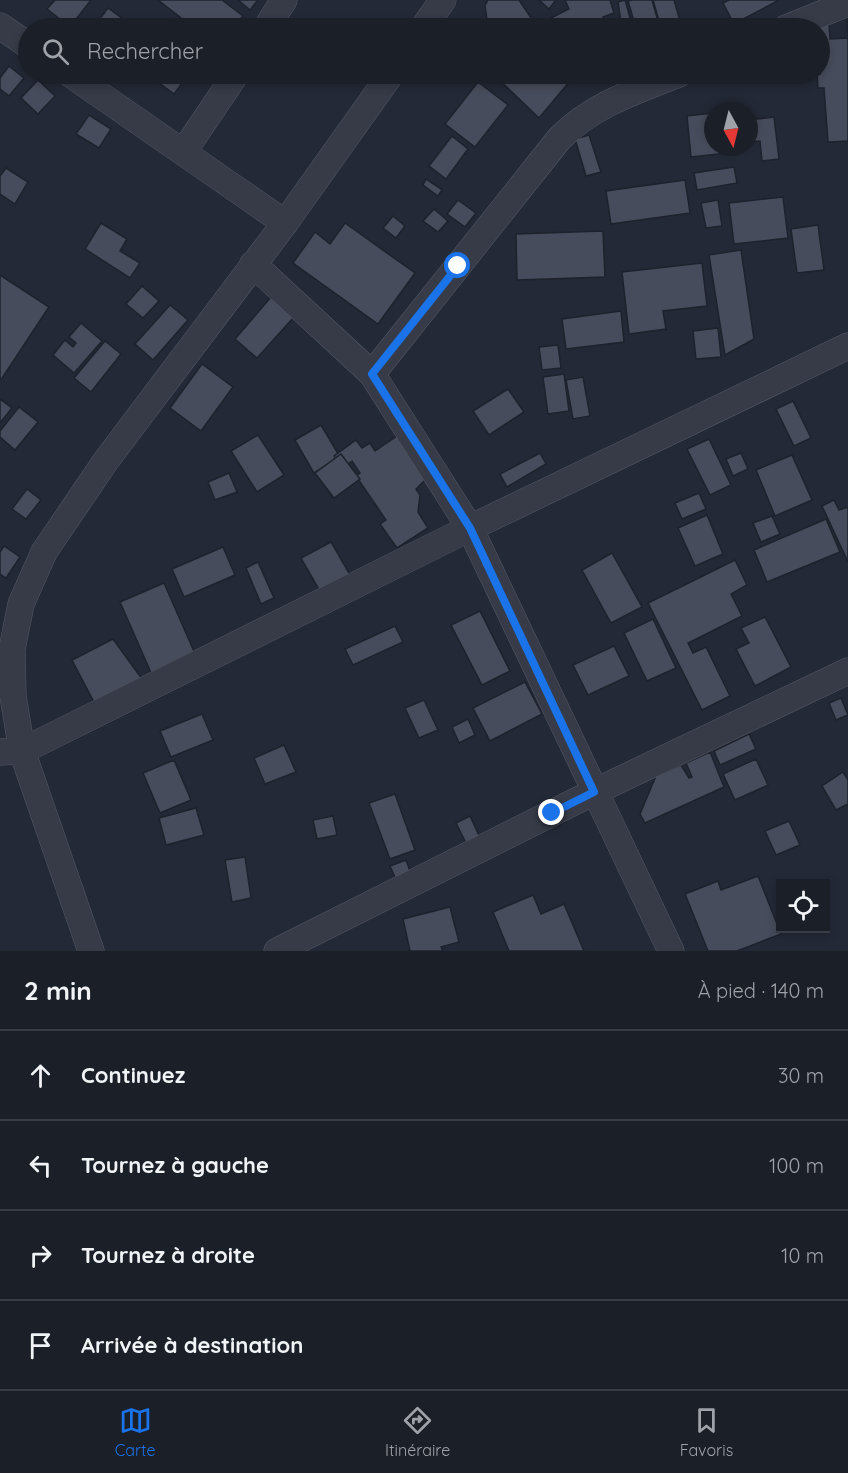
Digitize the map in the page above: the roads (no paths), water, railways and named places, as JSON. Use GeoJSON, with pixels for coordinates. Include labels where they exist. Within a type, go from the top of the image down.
{"type":"FeatureCollection","features":[{"type":"Feature","properties":{"kind":"street"},"geometry":{"type":"LineString","coordinates":[[272,18],[284,0]]}},
{"type":"Feature","properties":{"kind":"street"},"geometry":{"type":"LineString","coordinates":[[430,18],[443,0]]}},
{"type":"Feature","properties":{"kind":"street"},"geometry":{"type":"LineString","coordinates":[[808,18],[844,2]]}},
{"type":"Feature","properties":{"kind":"street"},"geometry":{"type":"LineString","coordinates":[[0,26],[18,38]]}},
{"type":"Feature","properties":{"kind":"street"},"geometry":{"type":"LineString","coordinates":[[85,84],[285,223]]}},
{"type":"Feature","properties":{"kind":"street"},"geometry":{"type":"LineString","coordinates":[[184,151],[229,84]]}},
{"type":"Feature","properties":{"kind":"street"},"geometry":{"type":"LineString","coordinates":[[91,951],[11,752],[12,649],[21,604],[44,552],[105,462],[285,223],[384,84]]}},
{"type":"Feature","properties":{"kind":"street"},"geometry":{"type":"LineString","coordinates":[[372,374],[559,139],[573,125],[603,105],[654,84]]}},
{"type":"Feature","properties":{"kind":"street"},"geometry":{"type":"LineString","coordinates":[[253,264],[372,374],[470,528],[671,951]]}},
{"type":"Feature","properties":{"kind":"street"},"geometry":{"type":"LineString","coordinates":[[11,752],[848,346]]}},
{"type":"Feature","properties":{"kind":"street"},"geometry":{"type":"LineString","coordinates":[[277,951],[594,792],[848,671]]}}]}
